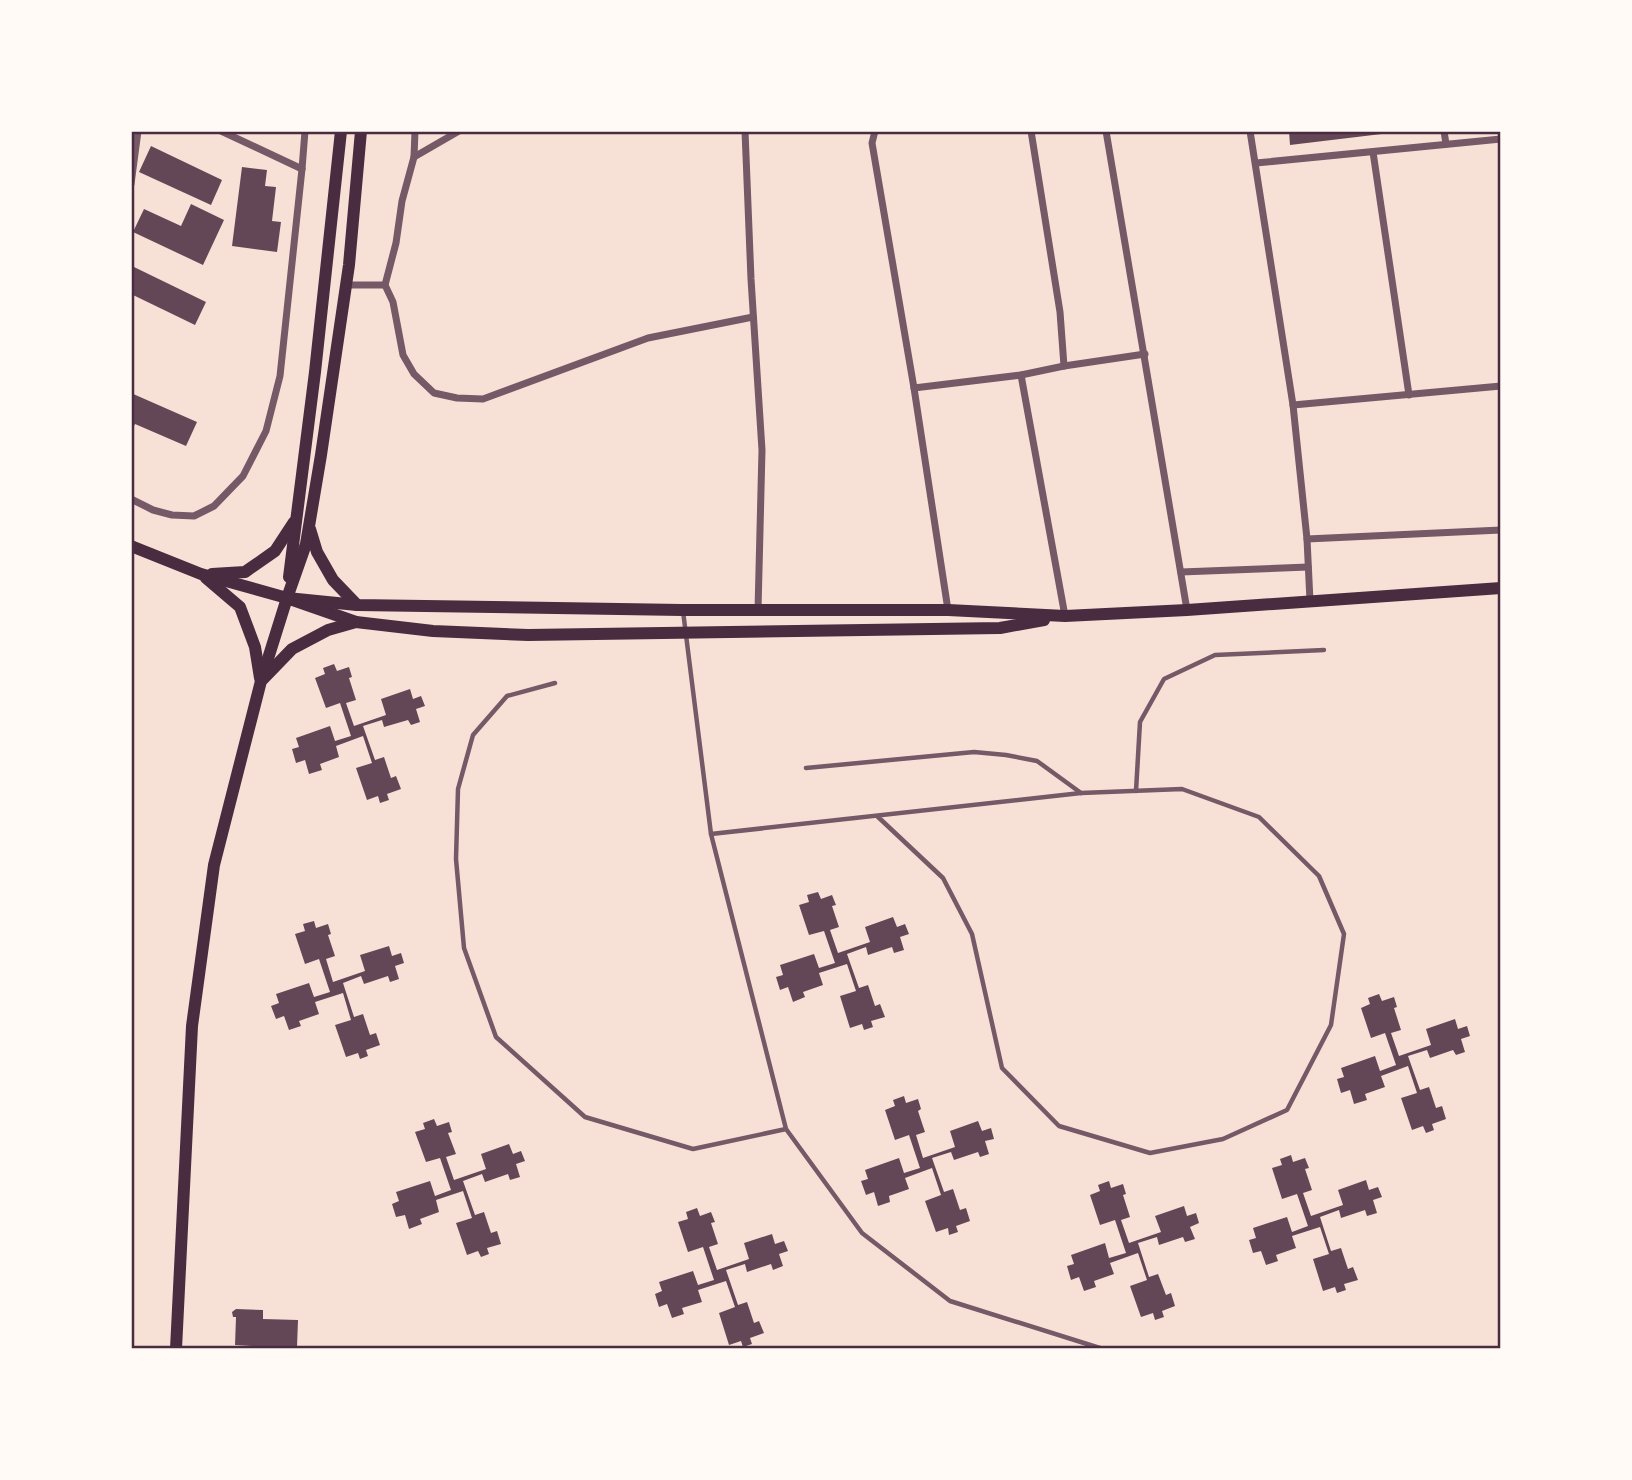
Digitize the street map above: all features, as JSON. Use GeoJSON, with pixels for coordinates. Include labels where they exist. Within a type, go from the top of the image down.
{"type":"FeatureCollection","features":[{"type":"Feature","properties":{"kind":"main road"},"geometry":{"type":"LineString","coordinates":[[287,598],[341,131]]}},
{"type":"Feature","properties":{"kind":"main road"},"geometry":{"type":"LineString","coordinates":[[176,1349],[191,1026],[214,865],[261,681],[306,544],[349,265],[361,131]]}},
{"type":"Feature","properties":{"kind":"main road"},"geometry":{"type":"LineString","coordinates":[[201,574],[244,572],[275,551],[296,520]]}},
{"type":"Feature","properties":{"kind":"main road"},"geometry":{"type":"LineString","coordinates":[[309,525],[317,552],[333,580],[357,605]]}},
{"type":"Feature","properties":{"kind":"main road"},"geometry":{"type":"LineString","coordinates":[[131,546],[201,574],[287,598],[356,622],[433,631],[528,635],[1000,628],[1065,616]]}},
{"type":"Feature","properties":{"kind":"main road"},"geometry":{"type":"LineString","coordinates":[[201,574],[240,607],[255,647],[261,681]]}},
{"type":"Feature","properties":{"kind":"main road"},"geometry":{"type":"LineString","coordinates":[[287,598],[357,605],[682,610],[948,610],[1065,616],[1501,589]]}},
{"type":"Feature","properties":{"kind":"main road"},"geometry":{"type":"LineString","coordinates":[[261,681],[292,649],[328,630],[356,622]]}},
{"type":"Feature","properties":{"kind":"street"},"geometry":{"type":"LineString","coordinates":[[131,184],[138,131]]}},
{"type":"Feature","properties":{"kind":"street"},"geometry":{"type":"LineString","coordinates":[[221,131],[302,169]]}},
{"type":"Feature","properties":{"kind":"street"},"geometry":{"type":"LineString","coordinates":[[131,499],[153,510],[172,515],[194,516],[214,506],[243,477],[266,431],[280,376],[305,131]]}},
{"type":"Feature","properties":{"kind":"street"},"geometry":{"type":"LineString","coordinates":[[415,131],[414,157],[385,285],[393,302],[403,355],[414,373],[434,393],[457,398],[484,399],[648,338],[753,317]]}},
{"type":"Feature","properties":{"kind":"street"},"geometry":{"type":"LineString","coordinates":[[414,157],[459,131]]}},
{"type":"Feature","properties":{"kind":"street"},"geometry":{"type":"LineString","coordinates":[[745,131],[762,450],[758,610]]}},
{"type":"Feature","properties":{"kind":"street"},"geometry":{"type":"LineString","coordinates":[[875,131],[872,143],[914,388],[948,610]]}},
{"type":"Feature","properties":{"kind":"street"},"geometry":{"type":"LineString","coordinates":[[1031,131],[1060,312],[1064,366]]}},
{"type":"Feature","properties":{"kind":"street"},"geometry":{"type":"LineString","coordinates":[[1106,131],[1187,610]]}},
{"type":"Feature","properties":{"kind":"street"},"geometry":{"type":"LineString","coordinates":[[1250,131],[1293,405],[1307,539],[1310,601]]}},
{"type":"Feature","properties":{"kind":"street"},"geometry":{"type":"LineString","coordinates":[[1444,131],[1446,144]]}},
{"type":"Feature","properties":{"kind":"street"},"geometry":{"type":"LineString","coordinates":[[1256,163],[1501,139]]}},
{"type":"Feature","properties":{"kind":"street"},"geometry":{"type":"LineString","coordinates":[[1373,152],[1409,395]]}},
{"type":"Feature","properties":{"kind":"street"},"geometry":{"type":"LineString","coordinates":[[345,285],[385,285]]}},
{"type":"Feature","properties":{"kind":"street"},"geometry":{"type":"LineString","coordinates":[[914,388],[1145,354]]}},
{"type":"Feature","properties":{"kind":"street"},"geometry":{"type":"LineString","coordinates":[[1021,374],[1065,616]]}},
{"type":"Feature","properties":{"kind":"street"},"geometry":{"type":"LineString","coordinates":[[1293,405],[1501,386]]}},
{"type":"Feature","properties":{"kind":"street"},"geometry":{"type":"LineString","coordinates":[[1307,539],[1501,530]]}},
{"type":"Feature","properties":{"kind":"street"},"geometry":{"type":"LineString","coordinates":[[1181,572],[1308,566]]}},
{"type":"Feature","properties":{"kind":"lane"},"geometry":{"type":"LineString","coordinates":[[682,610],[711,834],[786,1129],[862,1233],[950,1301],[1103,1349]]}},
{"type":"Feature","properties":{"kind":"lane"},"geometry":{"type":"LineString","coordinates":[[1136,791],[1140,722],[1164,679],[1215,655],[1324,650]]}},
{"type":"Feature","properties":{"kind":"lane"},"geometry":{"type":"LineString","coordinates":[[555,683],[507,696],[473,735],[458,789],[456,859],[464,948],[496,1037],[585,1117],[693,1149],[786,1129]]}},
{"type":"Feature","properties":{"kind":"lane"},"geometry":{"type":"LineString","coordinates":[[807,768],[974,752],[1037,761],[1081,793]]}},
{"type":"Feature","properties":{"kind":"lane"},"geometry":{"type":"LineString","coordinates":[[711,834],[1081,793],[1182,789],[1259,817],[1319,876],[1344,934],[1331,1025],[1287,1110],[1223,1139],[1150,1153],[1059,1126],[1002,1068],[972,934],[943,878],[877,816]]}},
{"type":"Feature","properties":{"kind":"building"},"geometry":{"type":"Polygon","coordinates":[[[1289,131],[1390,131],[1390,133],[1290,145],[1289,131]]]}},
{"type":"Feature","properties":{"kind":"building"},"geometry":{"type":"Polygon","coordinates":[[[151,146],[222,180],[211,205],[139,172],[151,146]]]}},
{"type":"Feature","properties":{"kind":"building"},"geometry":{"type":"Polygon","coordinates":[[[242,167],[267,170],[265,186],[276,187],[272,221],[281,222],[277,252],[232,246],[242,167]]]}},
{"type":"Feature","properties":{"kind":"building"},"geometry":{"type":"Polygon","coordinates":[[[191,204],[224,220],[203,265],[133,232],[144,209],[181,226],[191,204]]]}},
{"type":"Feature","properties":{"kind":"building"},"geometry":{"type":"Polygon","coordinates":[[[134,267],[206,302],[195,325],[131,294],[131,273],[134,267]]]}},
{"type":"Feature","properties":{"kind":"building"},"geometry":{"type":"Polygon","coordinates":[[[131,393],[197,422],[186,446],[135,424],[131,432],[131,393]]]}},
{"type":"Feature","properties":{"kind":"building"},"geometry":{"type":"Polygon","coordinates":[[[334,664],[337,671],[349,667],[352,677],[349,678],[356,700],[346,703],[354,726],[386,715],[381,699],[410,689],[413,699],[421,696],[425,706],[416,709],[420,722],[411,725],[408,720],[384,727],[382,720],[363,726],[375,760],[384,757],[391,778],[396,776],[401,789],[387,794],[389,800],[380,803],[378,796],[367,800],[356,768],[372,763],[363,736],[336,746],[339,757],[320,764],[322,770],[309,774],[305,760],[296,763],[292,749],[299,747],[296,738],[330,726],[335,741],[351,736],[340,703],[326,708],[315,678],[325,674],[323,668],[334,664]]]}},
{"type":"Feature","properties":{"kind":"building"},"geometry":{"type":"Polygon","coordinates":[[[818,892],[821,899],[832,895],[836,905],[832,906],[839,927],[830,930],[838,953],[870,942],[865,927],[893,917],[897,927],[905,924],[909,934],[900,937],[904,950],[894,953],[892,947],[868,955],[866,947],[847,954],[859,988],[868,985],[875,1006],[880,1004],[885,1017],[871,1021],[873,1027],[864,1030],[862,1024],[850,1028],[840,996],[856,991],[847,964],[819,973],[823,985],[803,992],[805,997],[793,1002],[788,987],[780,990],[776,977],[783,975],[780,965],[814,954],[819,968],[835,963],[824,931],[809,935],[799,905],[809,902],[807,895],[818,892]]]}},
{"type":"Feature","properties":{"kind":"building"},"geometry":{"type":"Polygon","coordinates":[[[314,921],[316,928],[328,924],[331,934],[328,935],[335,956],[326,959],[333,982],[365,971],[360,955],[389,946],[392,956],[401,953],[404,963],[395,966],[399,979],[390,982],[388,976],[364,984],[361,976],[343,983],[354,1017],[363,1014],[370,1035],[376,1033],[380,1045],[366,1050],[368,1056],[360,1059],[358,1053],[346,1057],[335,1025],[351,1020],[343,993],[315,1002],[319,1014],[299,1021],[301,1026],[289,1030],[284,1016],[276,1019],[271,1006],[279,1003],[276,994],[309,983],[314,997],[330,992],[319,959],[305,964],[295,934],[305,931],[303,924],[314,921]]]}},
{"type":"Feature","properties":{"kind":"building"},"geometry":{"type":"Polygon","coordinates":[[[1379,994],[1382,1001],[1394,997],[1397,1007],[1394,1008],[1401,1030],[1391,1033],[1399,1056],[1431,1045],[1426,1029],[1455,1019],[1458,1029],[1467,1026],[1470,1036],[1461,1039],[1465,1052],[1456,1055],[1453,1050],[1430,1058],[1427,1050],[1408,1056],[1420,1090],[1429,1087],[1436,1108],[1442,1106],[1446,1119],[1432,1124],[1434,1130],[1426,1133],[1423,1126],[1412,1130],[1401,1098],[1417,1093],[1408,1066],[1381,1076],[1385,1087],[1365,1094],[1367,1100],[1354,1104],[1350,1090],[1341,1093],[1337,1079],[1344,1077],[1341,1068],[1375,1056],[1380,1071],[1396,1065],[1385,1033],[1371,1038],[1361,1008],[1370,1004],[1368,998],[1379,994]]]}},
{"type":"Feature","properties":{"kind":"building"},"geometry":{"type":"Polygon","coordinates":[[[904,1096],[906,1103],[918,1099],[921,1109],[918,1111],[925,1132],[916,1135],[923,1158],[955,1147],[950,1131],[978,1121],[982,1131],[991,1128],[994,1139],[985,1141],[989,1154],[980,1157],[978,1152],[954,1160],[951,1152],[932,1158],[944,1192],[953,1189],[960,1210],[966,1208],[970,1221],[956,1226],[958,1232],[949,1235],[948,1228],[936,1232],[925,1201],[941,1195],[932,1168],[905,1178],[909,1189],[889,1196],[890,1202],[878,1206],[874,1192],[866,1195],[861,1181],[868,1179],[865,1170],[899,1158],[904,1173],[920,1168],[909,1135],[895,1140],[885,1110],[895,1106],[893,1100],[904,1096]]]}},
{"type":"Feature","properties":{"kind":"building"},"geometry":{"type":"Polygon","coordinates":[[[434,1119],[437,1126],[449,1122],[452,1132],[448,1133],[456,1154],[446,1157],[454,1180],[486,1169],[481,1154],[509,1144],[513,1154],[521,1151],[525,1161],[516,1164],[520,1177],[510,1180],[508,1174],[485,1182],[482,1174],[463,1181],[475,1215],[484,1212],[491,1233],[497,1231],[501,1244],[487,1248],[489,1254],[481,1257],[478,1251],[467,1255],[456,1223],[472,1218],[463,1191],[436,1200],[439,1212],[420,1219],[422,1224],[409,1229],[405,1215],[396,1217],[392,1204],[399,1201],[396,1192],[430,1181],[435,1196],[451,1190],[440,1158],[426,1162],[415,1132],[425,1129],[423,1123],[434,1119]]]}},
{"type":"Feature","properties":{"kind":"building"},"geometry":{"type":"Polygon","coordinates":[[[1291,1155],[1293,1162],[1305,1158],[1309,1168],[1305,1169],[1312,1190],[1303,1193],[1311,1216],[1343,1205],[1338,1190],[1366,1180],[1369,1190],[1378,1187],[1382,1197],[1373,1200],[1377,1213],[1367,1216],[1365,1210],[1341,1218],[1339,1210],[1320,1217],[1331,1251],[1341,1248],[1348,1269],[1353,1267],[1358,1280],[1344,1284],[1346,1290],[1337,1293],[1335,1287],[1323,1291],[1313,1259],[1329,1254],[1320,1227],[1292,1236],[1296,1248],[1276,1255],[1278,1261],[1266,1265],[1261,1251],[1253,1253],[1249,1240],[1256,1238],[1253,1228],[1287,1217],[1292,1232],[1308,1226],[1297,1194],[1282,1199],[1272,1168],[1282,1165],[1280,1159],[1291,1155]]]}},
{"type":"Feature","properties":{"kind":"building"},"geometry":{"type":"Polygon","coordinates":[[[1109,1181],[1111,1188],[1123,1184],[1126,1194],[1123,1195],[1130,1217],[1121,1220],[1129,1243],[1161,1232],[1155,1216],[1184,1206],[1187,1216],[1196,1213],[1199,1223],[1190,1227],[1195,1239],[1185,1242],[1183,1237],[1159,1245],[1157,1237],[1138,1243],[1149,1277],[1158,1274],[1166,1295],[1171,1293],[1175,1306],[1162,1311],[1164,1317],[1155,1320],[1153,1313],[1141,1317],[1130,1286],[1147,1280],[1138,1253],[1110,1263],[1114,1274],[1094,1281],[1096,1287],[1084,1291],[1079,1277],[1071,1280],[1067,1266],[1074,1264],[1071,1255],[1105,1243],[1109,1258],[1126,1253],[1115,1220],[1100,1225],[1090,1195],[1100,1191],[1098,1185],[1109,1181]]]}},
{"type":"Feature","properties":{"kind":"building"},"geometry":{"type":"Polygon","coordinates":[[[697,1208],[700,1216],[711,1212],[715,1222],[711,1223],[718,1244],[709,1247],[717,1270],[749,1259],[744,1243],[772,1234],[775,1244],[784,1241],[788,1251],[779,1254],[783,1266],[773,1270],[771,1264],[747,1272],[745,1264],[726,1270],[738,1305],[747,1302],[754,1323],[759,1321],[764,1333],[750,1338],[752,1344],[743,1347],[741,1341],[729,1345],[719,1313],[735,1307],[726,1281],[698,1290],[702,1302],[682,1308],[684,1314],[672,1318],[667,1304],[659,1307],[655,1294],[662,1291],[659,1282],[693,1271],[698,1285],[714,1280],[703,1247],[688,1252],[678,1222],[688,1219],[686,1212],[697,1208]]]}},
{"type":"Feature","properties":{"kind":"building"},"geometry":{"type":"Polygon","coordinates":[[[236,1309],[263,1310],[263,1319],[298,1320],[297,1347],[266,1349],[235,1345],[236,1317],[233,1317],[232,1312],[236,1309]]]}}]}
